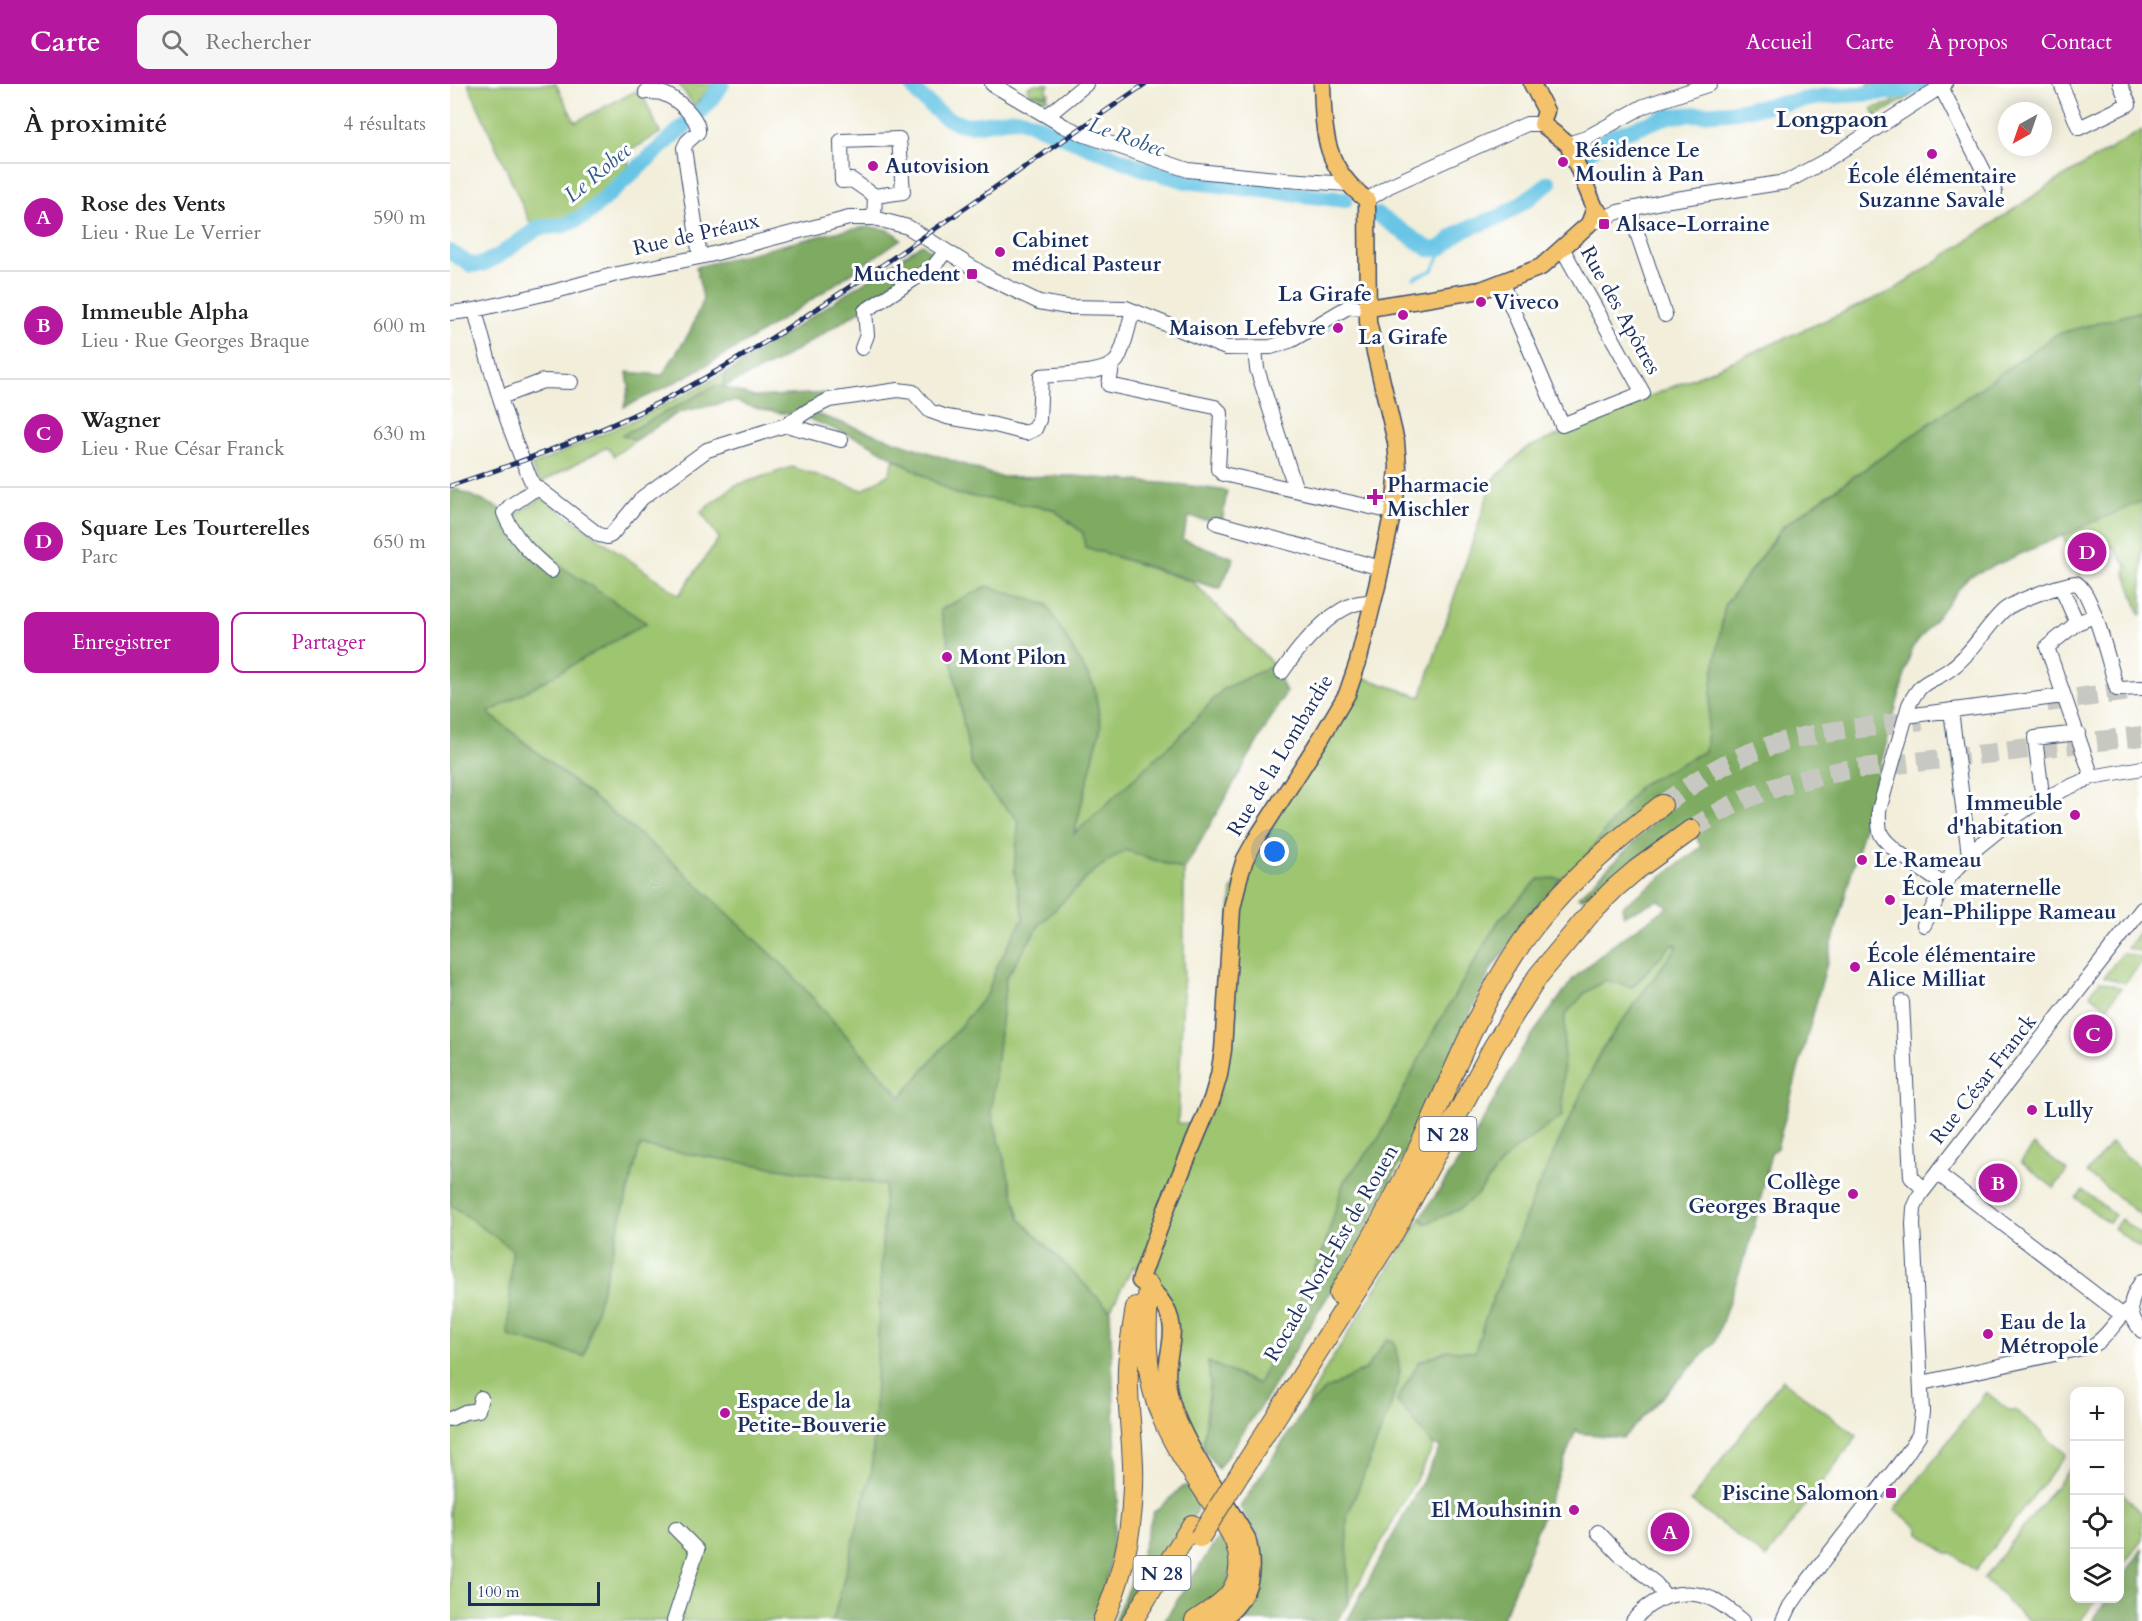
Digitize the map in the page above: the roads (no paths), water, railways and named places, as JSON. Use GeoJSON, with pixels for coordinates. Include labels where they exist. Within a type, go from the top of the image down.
{"type":"FeatureCollection","features":[{"type":"Feature","properties":{"kind":"highway","name":"Rocade Nord-Est de Rouen"},"geometry":{"type":"LineString","coordinates":[[1238,1465],[1365,1250],[1408,1170],[1489,996],[1514,954],[1556,899],[1583,871],[1631,828],[1662,805]]}},
{"type":"Feature","properties":{"kind":"highway","name":"Rocade Nord-Est de Rouen"},"geometry":{"type":"LineString","coordinates":[[1132,1621],[1196,1531],[1395,1230],[1494,1046],[1538,976],[1572,934],[1615,888],[1643,864],[1691,830]]}},
{"type":"Feature","properties":{"kind":"highway"},"geometry":{"type":"LineString","coordinates":[[1103,1621],[1114,1596],[1125,1559],[1130,1524],[1133,1486],[1128,1368],[1144,1283]]}},
{"type":"Feature","properties":{"kind":"highway"},"geometry":{"type":"LineString","coordinates":[[1144,1283],[1146,1353],[1153,1391],[1174,1442],[1232,1536],[1239,1558],[1236,1581],[1230,1593],[1223,1601],[1195,1621]]}},
{"type":"Feature","properties":{"kind":"highway","name":"Rocade Nord-Est de Rouen"},"geometry":{"type":"LineString","coordinates":[[1146,1621],[1196,1531]]}},
{"type":"Feature","properties":{"kind":"main road"},"geometry":{"type":"LineString","coordinates":[[1322,84],[1325,140],[1337,170],[1348,184],[1367,200]]}},
{"type":"Feature","properties":{"kind":"main road"},"geometry":{"type":"LineString","coordinates":[[1369,308],[1481,290],[1541,267],[1596,217],[1568,144],[1542,124],[1546,111],[1532,84]]}},
{"type":"Feature","properties":{"kind":"main road","name":"Rue de la Lombardie"},"geometry":{"type":"LineString","coordinates":[[1144,1283],[1156,1238],[1219,1075],[1223,1050],[1232,909],[1245,859],[1347,694],[1358,662],[1393,512],[1398,477],[1397,449],[1368,322],[1367,200]]}},
{"type":"Feature","properties":{"kind":"main road"},"geometry":{"type":"LineString","coordinates":[[1144,1283],[1164,1305],[1172,1322],[1167,1388],[1182,1430],[1247,1538],[1250,1551],[1251,1571],[1247,1587],[1237,1606],[1220,1621]]}},
{"type":"Feature","properties":{"kind":"street"},"geometry":{"type":"LineString","coordinates":[[992,84],[1085,135],[1188,170],[1348,184]]}},
{"type":"Feature","properties":{"kind":"street"},"geometry":{"type":"LineString","coordinates":[[1047,116],[1086,84]]}},
{"type":"Feature","properties":{"kind":"street"},"geometry":{"type":"LineString","coordinates":[[1568,144],[1586,138],[1644,106],[1710,84]]}},
{"type":"Feature","properties":{"kind":"street"},"geometry":{"type":"LineString","coordinates":[[2061,84],[2079,128],[2129,104],[2120,84]]}},
{"type":"Feature","properties":{"kind":"street"},"geometry":{"type":"LineString","coordinates":[[1596,217],[1670,200],[1786,182],[1825,161],[1943,86],[1995,193]]}},
{"type":"Feature","properties":{"kind":"street"},"geometry":{"type":"LineString","coordinates":[[646,92],[662,93],[674,100],[692,117],[698,132],[684,148],[700,257]]}},
{"type":"Feature","properties":{"kind":"street"},"geometry":{"type":"LineString","coordinates":[[1367,200],[1389,186],[1527,124],[1542,124]]}},
{"type":"Feature","properties":{"kind":"street"},"geometry":{"type":"LineString","coordinates":[[899,139],[903,192],[875,196],[852,180],[842,181],[840,141],[899,139]]}},
{"type":"Feature","properties":{"kind":"street"},"geometry":{"type":"LineString","coordinates":[[874,218],[875,196]]}},
{"type":"Feature","properties":{"kind":"street"},"geometry":{"type":"LineString","coordinates":[[1629,209],[1665,315]]}},
{"type":"Feature","properties":{"kind":"street","name":"Rue de Préaux"},"geometry":{"type":"LineString","coordinates":[[450,313],[476,310],[613,275],[700,257],[849,218],[874,218],[908,227],[1012,291],[1039,302],[1067,307],[1126,308],[1226,348],[1271,348],[1292,340],[1348,307],[1369,308]]}},
{"type":"Feature","properties":{"kind":"street","name":"Rue des Apôtres"},"geometry":{"type":"LineString","coordinates":[[1501,282],[1562,425],[1643,393],[1562,248]]}},
{"type":"Feature","properties":{"kind":"street"},"geometry":{"type":"LineString","coordinates":[[861,348],[867,335],[865,311],[934,266],[946,251]]}},
{"type":"Feature","properties":{"kind":"street"},"geometry":{"type":"LineString","coordinates":[[476,310],[483,340],[522,462],[536,489],[598,535],[607,537],[642,498],[707,450],[786,425],[829,400],[898,390],[913,392],[930,411],[947,417],[1026,433],[1035,429],[1039,420],[1041,376],[1094,371],[1112,366]]}},
{"type":"Feature","properties":{"kind":"street"},"geometry":{"type":"LineString","coordinates":[[1133,311],[1118,358],[1112,366],[1109,386],[1215,407],[1221,412],[1218,469],[1223,474],[1393,512]]}},
{"type":"Feature","properties":{"kind":"street"},"geometry":{"type":"LineString","coordinates":[[1255,349],[1257,369],[1296,490]]}},
{"type":"Feature","properties":{"kind":"street"},"geometry":{"type":"LineString","coordinates":[[501,397],[543,381],[571,382]]}},
{"type":"Feature","properties":{"kind":"street"},"geometry":{"type":"LineString","coordinates":[[786,425],[841,440]]}},
{"type":"Feature","properties":{"kind":"street"},"geometry":{"type":"LineString","coordinates":[[536,489],[510,506],[504,513],[508,524],[532,556],[551,571]]}},
{"type":"Feature","properties":{"kind":"street"},"geometry":{"type":"LineString","coordinates":[[1217,523],[1381,568]]}},
{"type":"Feature","properties":{"kind":"street"},"geometry":{"type":"LineString","coordinates":[[1944,885],[1891,846],[1882,836],[1879,825],[1880,810],[1906,716],[1916,692],[1925,683],[1954,667],[2002,612],[2012,604],[2072,583],[2079,584],[2083,589],[2117,689],[2142,688]]}},
{"type":"Feature","properties":{"kind":"street"},"geometry":{"type":"LineString","coordinates":[[2061,587],[2077,623]]}},
{"type":"Feature","properties":{"kind":"street"},"geometry":{"type":"LineString","coordinates":[[1282,672],[1294,654],[1337,614],[1358,602],[1372,603]]}},
{"type":"Feature","properties":{"kind":"street"},"geometry":{"type":"LineString","coordinates":[[2092,777],[2047,647],[2077,623],[2094,616]]}},
{"type":"Feature","properties":{"kind":"street"},"geometry":{"type":"LineString","coordinates":[[1906,716],[2063,696]]}},
{"type":"Feature","properties":{"kind":"street"},"geometry":{"type":"LineString","coordinates":[[1951,710],[1969,855]]}},
{"type":"Feature","properties":{"kind":"street"},"geometry":{"type":"LineString","coordinates":[[2041,786],[2035,738],[2078,733]]}},
{"type":"Feature","properties":{"kind":"street"},"geometry":{"type":"LineString","coordinates":[[1924,925],[1944,885],[1969,855],[1992,834],[2038,801],[2092,777],[2115,771],[2142,768]]}},
{"type":"Feature","properties":{"kind":"street","name":"Rue César Franck"},"geometry":{"type":"LineString","coordinates":[[1783,1621],[1804,1586],[1913,1446],[1922,1424],[1913,1215],[1916,1202],[2142,909]]}},
{"type":"Feature","properties":{"kind":"street"},"geometry":{"type":"LineString","coordinates":[[1902,1002],[1911,1177],[1924,1189]]}},
{"type":"Feature","properties":{"kind":"street"},"geometry":{"type":"LineString","coordinates":[[1937,1173],[2126,1312],[2142,1330]]}},
{"type":"Feature","properties":{"kind":"street"},"geometry":{"type":"LineString","coordinates":[[1922,1383],[2091,1346],[2099,1342],[2126,1312],[2142,1281]]}},
{"type":"Feature","properties":{"kind":"street"},"geometry":{"type":"LineString","coordinates":[[450,1419],[465,1412],[478,1410],[481,1398]]}},
{"type":"Feature","properties":{"kind":"street"},"geometry":{"type":"LineString","coordinates":[[674,1621],[697,1550],[676,1529]]}},
{"type":"Feature","properties":{"kind":"street"},"geometry":{"type":"LineString","coordinates":[[1598,1532],[1619,1554],[1656,1584],[1666,1597]]}},
{"type":"Feature","properties":{"kind":"street"},"geometry":{"type":"LineString","coordinates":[[1633,1621],[1648,1605],[1666,1597],[1693,1594],[1711,1599],[1743,1621]]}},
{"type":"Feature","properties":{"kind":"waterway","name":"Le Robec"},"geometry":{"type":"LineString","coordinates":[[450,252],[471,265],[482,264],[497,257],[538,228],[565,225],[585,216],[705,107],[722,84]]}},
{"type":"Feature","properties":{"kind":"waterway","name":"Le Robec"},"geometry":{"type":"LineString","coordinates":[[912,84],[920,96],[954,122],[974,125],[1021,119],[1144,169],[1186,181],[1345,200]]}},
{"type":"Feature","properties":{"kind":"waterway","name":"Le Robec"},"geometry":{"type":"LineString","coordinates":[[1581,157],[1610,137],[1669,116],[1729,112],[1827,96],[1895,92],[1927,84]]}},
{"type":"Feature","properties":{"kind":"waterway","name":"Le Robec"},"geometry":{"type":"LineString","coordinates":[[1378,215],[1429,249],[1438,249],[1466,229],[1506,213],[1549,183]]}},
{"type":"Feature","properties":{"kind":"waterway"},"geometry":{"type":"LineString","coordinates":[[1414,278],[1433,270],[1443,248]]}},
{"type":"Feature","properties":{"kind":"waterway"},"geometry":{"type":"LineString","coordinates":[[1299,343],[1330,328]]}},
{"type":"Feature","properties":{"kind":"waterway"},"geometry":{"type":"LineString","coordinates":[[1260,355],[1279,353],[1290,347]]}},
{"type":"Feature","properties":{"kind":"tunnel"},"geometry":{"type":"LineString","coordinates":[[2047,702],[2136,690]]}},
{"type":"Feature","properties":{"kind":"tunnel"},"geometry":{"type":"LineString","coordinates":[[1662,805],[1704,776],[1750,753],[1771,746],[1835,731],[1922,720]]}},
{"type":"Feature","properties":{"kind":"tunnel"},"geometry":{"type":"LineString","coordinates":[[1691,830],[1730,807],[1768,790],[1846,770],[2142,736]]}},
{"type":"Feature","properties":{"kind":"railway"},"geometry":{"type":"LineString","coordinates":[[450,486],[583,437],[689,387],[774,336],[857,282],[1145,84]]}},
{"type":"Feature","properties":{"kind":"place","name":"École élémentaire Suzanne Savale"},"geometry":{"type":"Point","coordinates":[1932,154]}},
{"type":"Feature","properties":{"kind":"place","name":"Résidence Le Moulin à Pan"},"geometry":{"type":"Point","coordinates":[1563,162]}},
{"type":"Feature","properties":{"kind":"place","name":"Autovision"},"geometry":{"type":"Point","coordinates":[873,166]}},
{"type":"Feature","properties":{"kind":"place","name":"Alsace-Lorraine"},"geometry":{"type":"Point","coordinates":[1604,224]}},
{"type":"Feature","properties":{"kind":"place","name":"Cabinet médical Pasteur"},"geometry":{"type":"Point","coordinates":[1000,252]}},
{"type":"Feature","properties":{"kind":"place","name":"Muchedent"},"geometry":{"type":"Point","coordinates":[972,274]}},
{"type":"Feature","properties":{"kind":"place","name":"Viveco"},"geometry":{"type":"Point","coordinates":[1481,302]}},
{"type":"Feature","properties":{"kind":"place","name":"La Girafe"},"geometry":{"type":"Point","coordinates":[1403,315]}},
{"type":"Feature","properties":{"kind":"place","name":"Maison Lefebvre"},"geometry":{"type":"Point","coordinates":[1338,328]}},
{"type":"Feature","properties":{"kind":"place","name":"Pharmacie Mischler"},"geometry":{"type":"Point","coordinates":[1375,497]}},
{"type":"Feature","properties":{"kind":"place","name":"Square Les Tourterelles"},"geometry":{"type":"Point","coordinates":[2087,552]}},
{"type":"Feature","properties":{"kind":"place","name":"Mont Pilon"},"geometry":{"type":"Point","coordinates":[947,657]}},
{"type":"Feature","properties":{"kind":"place","name":"Immeuble d'habitation"},"geometry":{"type":"Point","coordinates":[2075,815]}},
{"type":"Feature","properties":{"kind":"place","name":"Le Rameau"},"geometry":{"type":"Point","coordinates":[1862,860]}},
{"type":"Feature","properties":{"kind":"place","name":"École maternelle Jean-Philippe Rameau"},"geometry":{"type":"Point","coordinates":[1890,900]}},
{"type":"Feature","properties":{"kind":"place","name":"École élémentaire Alice Milliat"},"geometry":{"type":"Point","coordinates":[1855,967]}},
{"type":"Feature","properties":{"kind":"place","name":"Wagner"},"geometry":{"type":"Point","coordinates":[2093,1034]}},
{"type":"Feature","properties":{"kind":"place","name":"Lully"},"geometry":{"type":"Point","coordinates":[2032,1110]}},
{"type":"Feature","properties":{"kind":"place","name":"Immeuble Alpha"},"geometry":{"type":"Point","coordinates":[1998,1183]}},
{"type":"Feature","properties":{"kind":"place","name":"Collège Georges Braque"},"geometry":{"type":"Point","coordinates":[1853,1194]}},
{"type":"Feature","properties":{"kind":"place","name":"Eau de la Métropole"},"geometry":{"type":"Point","coordinates":[1988,1334]}},
{"type":"Feature","properties":{"kind":"place","name":"Espace de la Petite-Bouverie"},"geometry":{"type":"Point","coordinates":[725,1413]}},
{"type":"Feature","properties":{"kind":"place","name":"Piscine Salomon"},"geometry":{"type":"Point","coordinates":[1891,1493]}},
{"type":"Feature","properties":{"kind":"place","name":"El Mouhsinin"},"geometry":{"type":"Point","coordinates":[1574,1510]}},
{"type":"Feature","properties":{"kind":"place","name":"Rose des Vents"},"geometry":{"type":"Point","coordinates":[1670,1532]}},
{"type":"Feature","properties":{"kind":"district","name":"Longpaon"},"geometry":{"type":"Point","coordinates":[1832,119]}},
{"type":"Feature","properties":{"kind":"district","name":"La Girafe"},"geometry":{"type":"Point","coordinates":[1325,293]}}]}
